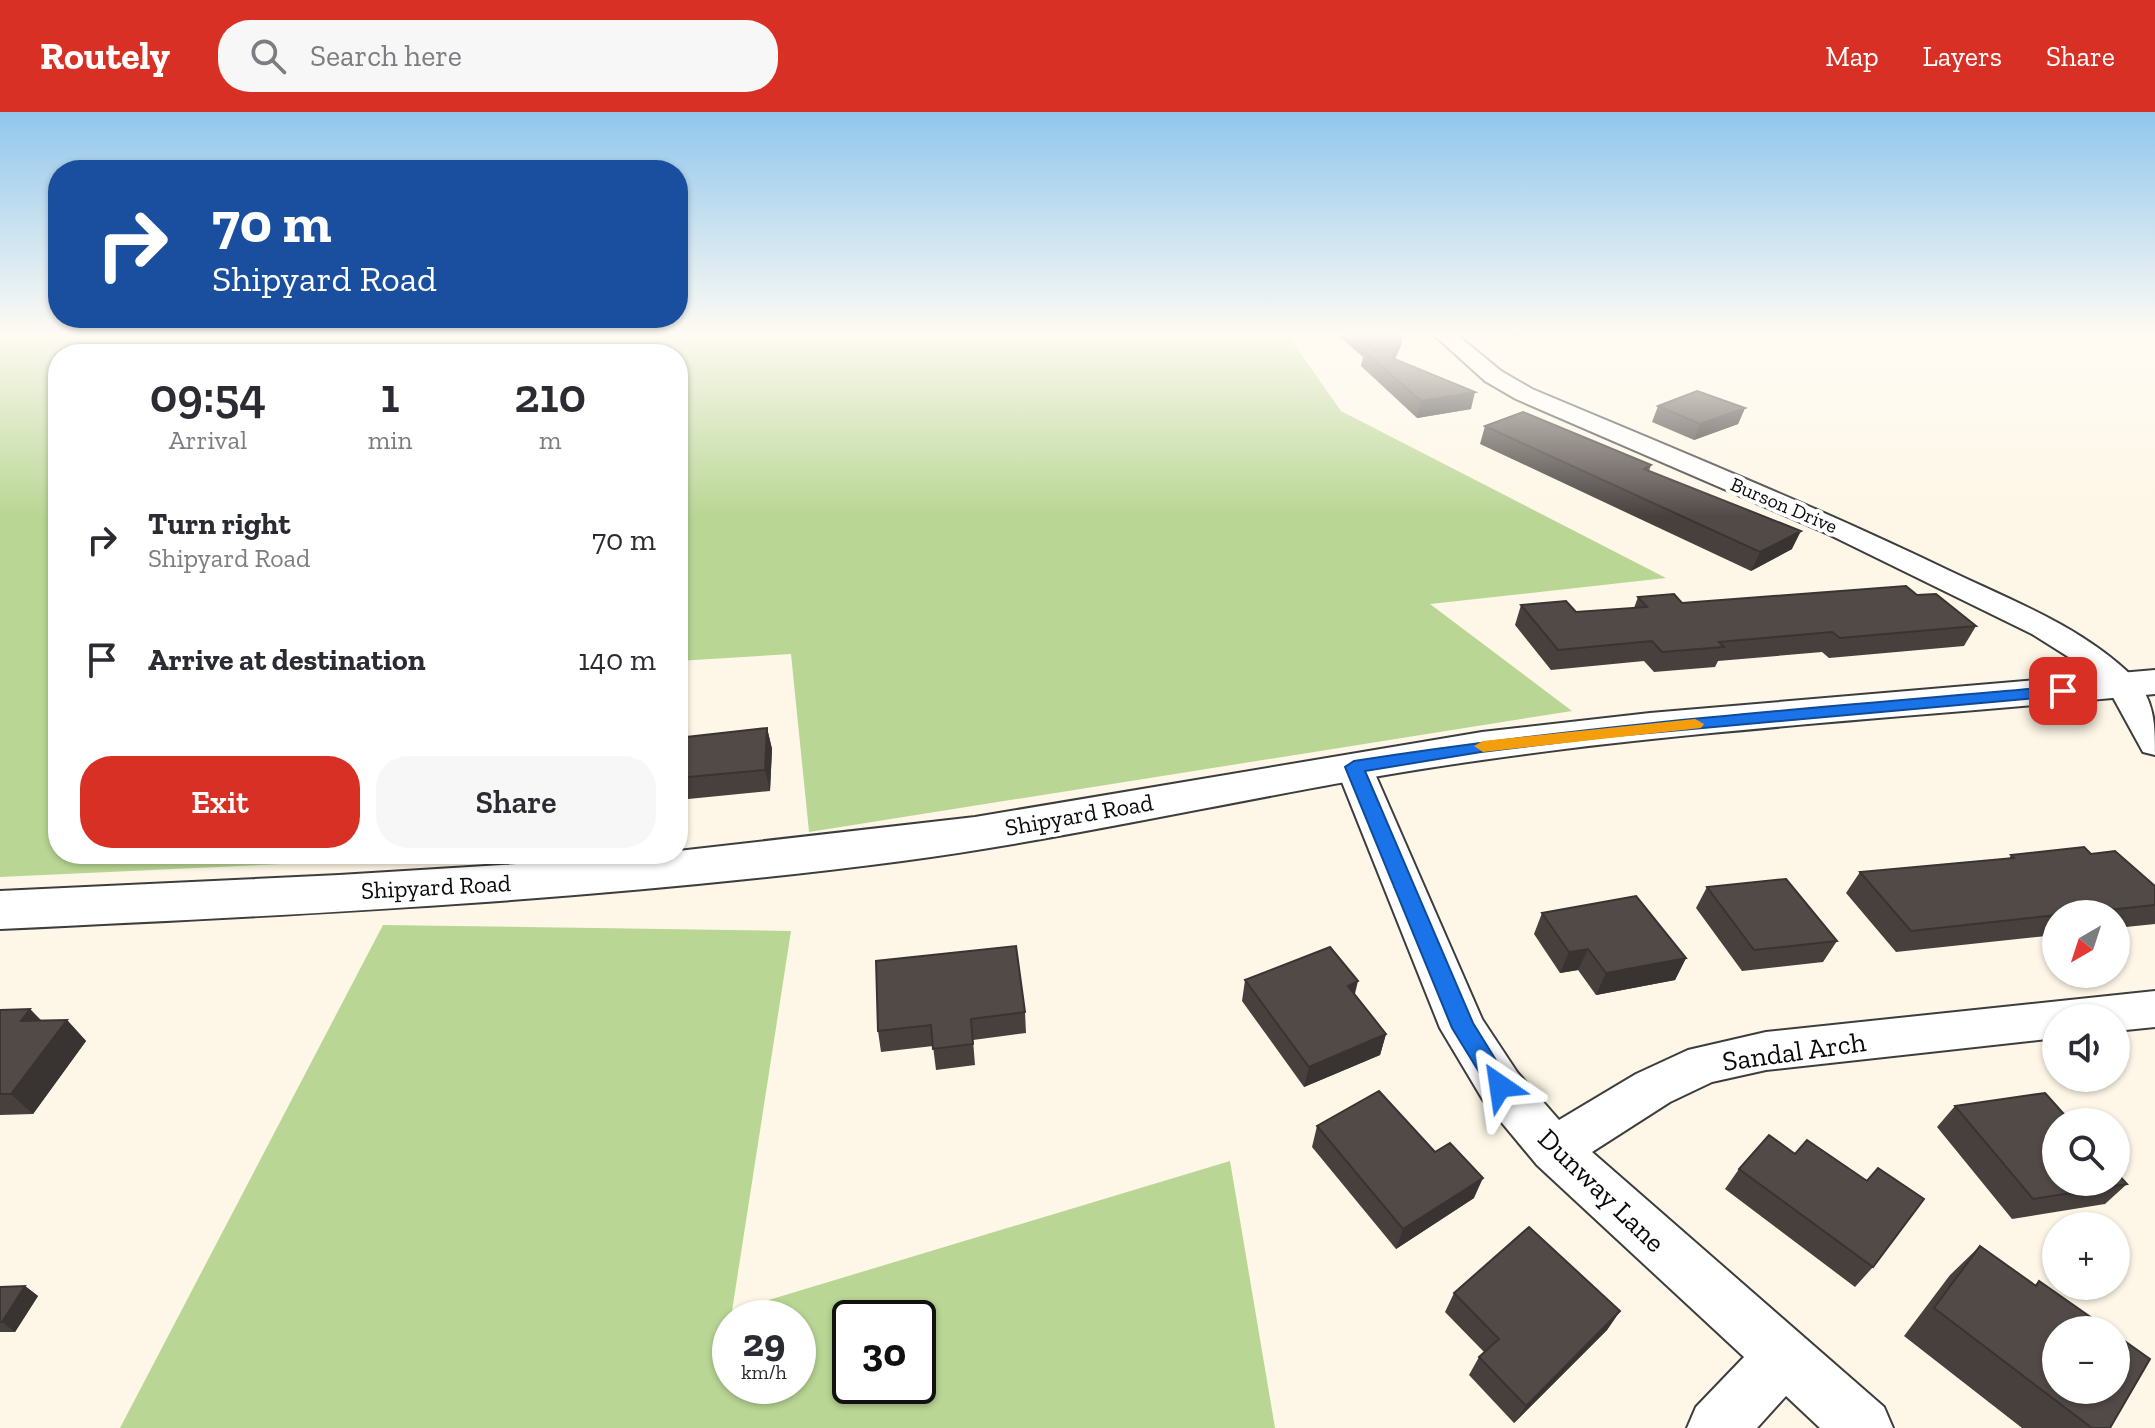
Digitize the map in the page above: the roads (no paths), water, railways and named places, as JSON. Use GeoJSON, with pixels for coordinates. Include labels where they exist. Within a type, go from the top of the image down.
{"type":"FeatureCollection","features":[{"type":"Feature","properties":{"kind":"street","name":"Burson Drive"},"geometry":{"type":"LineString","coordinates":[[1525,394],[1838,528],[1962,586],[2043,627],[2139,684]]}},
{"type":"Feature","properties":{"kind":"street"},"geometry":{"type":"LineString","coordinates":[[2139,684],[2155,744]]}},
{"type":"Feature","properties":{"kind":"street","name":"Shipyard Road"},"geometry":{"type":"LineString","coordinates":[[0,910],[589,878],[754,861],[980,832],[1481,746],[2139,684]]}},
{"type":"Feature","properties":{"kind":"street","name":"Dunway Lane"},"geometry":{"type":"LineString","coordinates":[[1354,767],[1463,1028],[1500,1086],[1554,1149],[1863,1428]]}},
{"type":"Feature","properties":{"kind":"street"},"geometry":{"type":"LineString","coordinates":[[2130,1012],[2155,1009]]}},
{"type":"Feature","properties":{"kind":"street","name":"Sandal Arch"},"geometry":{"type":"LineString","coordinates":[[1554,1149],[1653,1088],[1704,1064],[1766,1051],[2042,1021]]}},
{"type":"Feature","properties":{"kind":"street"},"geometry":{"type":"LineString","coordinates":[[1717,1428],[1783,1357]]}}]}
